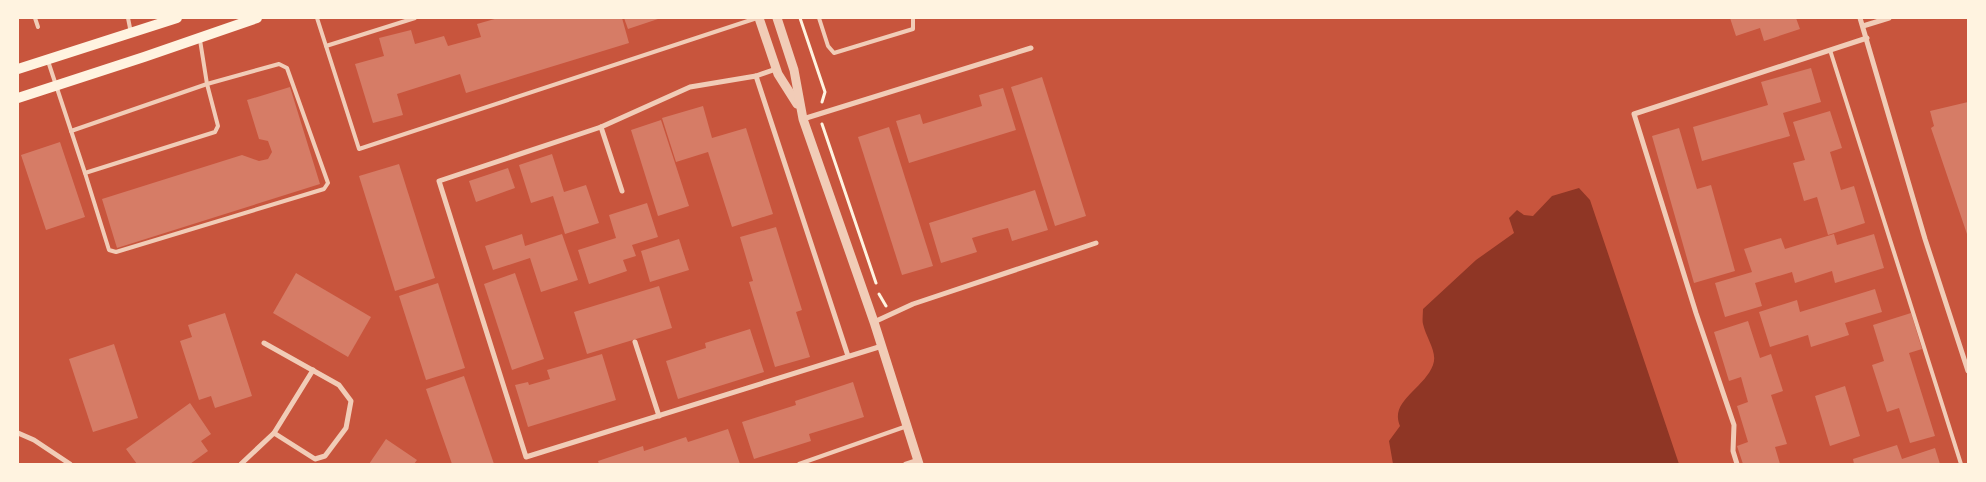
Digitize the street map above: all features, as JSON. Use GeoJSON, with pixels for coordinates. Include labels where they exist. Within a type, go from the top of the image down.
{"type":"FeatureCollection","features":[{"type":"Feature","properties":{"kind":"main road"},"geometry":{"type":"LineString","coordinates":[[18,69],[177,18]]}},
{"type":"Feature","properties":{"kind":"main road"},"geometry":{"type":"LineString","coordinates":[[18,98],[56,87],[257,18]]}},
{"type":"Feature","properties":{"kind":"street"},"geometry":{"type":"LineString","coordinates":[[758,18],[776,69],[799,106]]}},
{"type":"Feature","properties":{"kind":"street"},"geometry":{"type":"LineString","coordinates":[[777,18],[794,70],[799,106],[803,119],[874,322],[918,462]]}},
{"type":"Feature","properties":{"kind":"street"},"geometry":{"type":"LineString","coordinates":[[1860,18],[1925,239],[1968,371]]}},
{"type":"Feature","properties":{"kind":"street"},"geometry":{"type":"LineString","coordinates":[[1862,26],[1889,18]]}},
{"type":"Feature","properties":{"kind":"street"},"geometry":{"type":"LineString","coordinates":[[1737,464],[1733,450],[1734,425],[1693,303],[1634,114],[1867,38]]}},
{"type":"Feature","properties":{"kind":"street"},"geometry":{"type":"LineString","coordinates":[[803,119],[1031,48]]}},
{"type":"Feature","properties":{"kind":"street"},"geometry":{"type":"LineString","coordinates":[[776,69],[756,76],[690,87],[601,126],[438,181],[526,458],[882,346]]}},
{"type":"Feature","properties":{"kind":"street"},"geometry":{"type":"LineString","coordinates":[[756,76],[848,356]]}},
{"type":"Feature","properties":{"kind":"street"},"geometry":{"type":"LineString","coordinates":[[601,126],[622,191]]}},
{"type":"Feature","properties":{"kind":"street"},"geometry":{"type":"LineString","coordinates":[[874,322],[913,304],[1096,243]]}},
{"type":"Feature","properties":{"kind":"street"},"geometry":{"type":"LineString","coordinates":[[264,342],[339,385],[351,401],[346,428],[325,456],[315,458],[274,433]]}},
{"type":"Feature","properties":{"kind":"street"},"geometry":{"type":"LineString","coordinates":[[635,342],[660,416]]}},
{"type":"Feature","properties":{"kind":"street"},"geometry":{"type":"LineString","coordinates":[[241,464],[274,433],[313,370]]}},
{"type":"Feature","properties":{"kind":"street"},"geometry":{"type":"LineString","coordinates":[[18,433],[34,440],[70,464]]}},
{"type":"Feature","properties":{"kind":"lane"},"geometry":{"type":"LineString","coordinates":[[35,18],[38,27]]}},
{"type":"Feature","properties":{"kind":"lane"},"geometry":{"type":"LineString","coordinates":[[128,18],[131,32]]}},
{"type":"Feature","properties":{"kind":"lane"},"geometry":{"type":"LineString","coordinates":[[317,18],[359,149],[758,18]]}},
{"type":"Feature","properties":{"kind":"lane"},"geometry":{"type":"LineString","coordinates":[[326,46],[415,18]]}},
{"type":"Feature","properties":{"kind":"lane"},"geometry":{"type":"LineString","coordinates":[[734,18],[736,25]]}},
{"type":"Feature","properties":{"kind":"lane"},"geometry":{"type":"LineString","coordinates":[[819,18],[828,46],[834,53],[913,29],[913,18]]}},
{"type":"Feature","properties":{"kind":"lane"},"geometry":{"type":"LineString","coordinates":[[85,174],[215,132],[218,126],[207,84],[200,37]]}},
{"type":"Feature","properties":{"kind":"lane"},"geometry":{"type":"LineString","coordinates":[[1830,50],[1961,464]]}},
{"type":"Feature","properties":{"kind":"lane"},"geometry":{"type":"LineString","coordinates":[[47,59],[109,250],[116,252],[324,189],[328,183],[287,68],[279,64],[207,84],[71,131]]}},
{"type":"Feature","properties":{"kind":"lane"},"geometry":{"type":"LineString","coordinates":[[799,464],[907,426]]}},
{"type":"Feature","properties":{"kind":"lane"},"geometry":{"type":"LineString","coordinates":[[905,464],[918,462]]}},
{"type":"Feature","properties":{"kind":"path"},"geometry":{"type":"LineString","coordinates":[[800,18],[825,92],[822,103],[822,124],[831,146],[879,294],[890,314]]}},
{"type":"Feature","properties":{"kind":"shaded area"},"geometry":{"type":"Polygon","coordinates":[[[1579,188],[1590,200],[1679,464],[1393,464],[1389,441],[1400,426],[1399,409],[1429,373],[1434,360],[1433,350],[1424,329],[1423,309],[1476,260],[1514,233],[1509,218],[1517,210],[1524,215],[1533,216],[1552,196],[1579,188]]]}},
{"type":"Feature","properties":{"kind":"building"},"geometry":{"type":"Polygon","coordinates":[[[498,18],[622,18],[629,43],[466,93],[460,74],[397,94],[403,115],[373,123],[355,64],[384,56],[379,38],[411,30],[415,44],[444,36],[448,46],[481,37],[477,24],[498,18]]]}},
{"type":"Feature","properties":{"kind":"building"},"geometry":{"type":"Polygon","coordinates":[[[624,18],[661,18],[628,29],[624,18]]]}},
{"type":"Feature","properties":{"kind":"building"},"geometry":{"type":"Polygon","coordinates":[[[1730,18],[1796,18],[1800,29],[1764,41],[1760,28],[1736,36],[1730,18]]]}},
{"type":"Feature","properties":{"kind":"building"},"geometry":{"type":"Polygon","coordinates":[[[1811,68],[1821,102],[1783,113],[1790,136],[1702,161],[1693,127],[1768,105],[1761,82],[1811,68]]]}},
{"type":"Feature","properties":{"kind":"building"},"geometry":{"type":"Polygon","coordinates":[[[1042,77],[1086,216],[1055,226],[1011,87],[1042,77]]]}},
{"type":"Feature","properties":{"kind":"building"},"geometry":{"type":"Polygon","coordinates":[[[290,87],[320,184],[117,248],[102,199],[242,155],[259,161],[268,159],[272,152],[268,141],[259,139],[247,100],[290,87]]]}},
{"type":"Feature","properties":{"kind":"building"},"geometry":{"type":"Polygon","coordinates":[[[1003,88],[1016,130],[909,163],[896,121],[920,114],[923,124],[982,106],[979,95],[1003,88]]]}},
{"type":"Feature","properties":{"kind":"building"},"geometry":{"type":"Polygon","coordinates":[[[1968,102],[1968,237],[1931,128],[1934,126],[1930,111],[1968,102]]]}},
{"type":"Feature","properties":{"kind":"building"},"geometry":{"type":"Polygon","coordinates":[[[703,106],[712,138],[746,128],[773,214],[732,227],[708,152],[676,162],[662,118],[703,106]]]}},
{"type":"Feature","properties":{"kind":"building"},"geometry":{"type":"Polygon","coordinates":[[[1830,111],[1842,148],[1830,152],[1841,190],[1854,186],[1865,223],[1828,235],[1817,197],[1804,201],[1793,163],[1805,160],[1793,122],[1830,111]]]}},
{"type":"Feature","properties":{"kind":"building"},"geometry":{"type":"Polygon","coordinates":[[[661,120],[689,206],[658,216],[631,130],[661,120]]]}},
{"type":"Feature","properties":{"kind":"building"},"geometry":{"type":"Polygon","coordinates":[[[889,127],[933,266],[902,275],[858,137],[889,127]]]}},
{"type":"Feature","properties":{"kind":"building"},"geometry":{"type":"Polygon","coordinates":[[[1679,128],[1697,189],[1711,185],[1735,271],[1694,283],[1652,136],[1679,128]]]}},
{"type":"Feature","properties":{"kind":"building"},"geometry":{"type":"Polygon","coordinates":[[[60,142],[85,217],[46,230],[21,155],[60,142]]]}},
{"type":"Feature","properties":{"kind":"building"},"geometry":{"type":"Polygon","coordinates":[[[552,154],[564,192],[586,185],[599,223],[565,234],[553,196],[531,203],[519,165],[552,154]]]}},
{"type":"Feature","properties":{"kind":"building"},"geometry":{"type":"Polygon","coordinates":[[[399,164],[435,278],[395,291],[359,176],[399,164]]]}},
{"type":"Feature","properties":{"kind":"building"},"geometry":{"type":"Polygon","coordinates":[[[508,168],[515,188],[476,202],[469,181],[508,168]]]}},
{"type":"Feature","properties":{"kind":"building"},"geometry":{"type":"Polygon","coordinates":[[[1035,190],[1048,230],[1012,241],[1008,228],[972,238],[977,252],[941,263],[929,223],[1035,190]]]}},
{"type":"Feature","properties":{"kind":"building"},"geometry":{"type":"Polygon","coordinates":[[[647,203],[658,237],[632,245],[636,256],[623,260],[627,271],[589,284],[578,250],[616,238],[609,215],[647,203]]]}},
{"type":"Feature","properties":{"kind":"building"},"geometry":{"type":"Polygon","coordinates":[[[776,227],[802,310],[796,312],[810,357],[775,367],[749,282],[753,281],[740,237],[776,227]]]}},
{"type":"Feature","properties":{"kind":"building"},"geometry":{"type":"Polygon","coordinates":[[[522,234],[525,246],[562,234],[578,280],[541,292],[530,258],[493,270],[485,246],[522,234]]]}},
{"type":"Feature","properties":{"kind":"building"},"geometry":{"type":"Polygon","coordinates":[[[1834,234],[1837,245],[1874,234],[1884,268],[1835,283],[1832,271],[1795,283],[1792,272],[1755,283],[1762,306],[1725,317],[1715,283],[1752,272],[1744,249],[1781,238],[1785,249],[1834,234]]]}},
{"type":"Feature","properties":{"kind":"building"},"geometry":{"type":"Polygon","coordinates":[[[679,239],[689,270],[650,282],[641,251],[679,239]]]}},
{"type":"Feature","properties":{"kind":"building"},"geometry":{"type":"Polygon","coordinates":[[[296,273],[371,317],[348,357],[273,313],[296,273]]]}},
{"type":"Feature","properties":{"kind":"building"},"geometry":{"type":"Polygon","coordinates":[[[515,273],[544,359],[512,370],[484,284],[515,273]]]}},
{"type":"Feature","properties":{"kind":"building"},"geometry":{"type":"Polygon","coordinates":[[[438,283],[465,368],[426,380],[399,296],[438,283]]]}},
{"type":"Feature","properties":{"kind":"building"},"geometry":{"type":"Polygon","coordinates":[[[659,286],[672,328],[587,354],[574,312],[659,286]]]}},
{"type":"Feature","properties":{"kind":"building"},"geometry":{"type":"Polygon","coordinates":[[[1875,289],[1882,312],[1845,323],[1849,335],[1811,347],[1808,335],[1770,347],[1759,312],[1797,300],[1800,312],[1875,289]]]}},
{"type":"Feature","properties":{"kind":"building"},"geometry":{"type":"Polygon","coordinates":[[[225,313],[252,396],[215,408],[211,396],[199,400],[180,341],[192,337],[188,325],[225,313]]]}},
{"type":"Feature","properties":{"kind":"building"},"geometry":{"type":"Polygon","coordinates":[[[1911,313],[1922,349],[1909,353],[1935,436],[1910,443],[1899,408],[1887,412],[1872,365],[1884,361],[1873,325],[1911,313]]]}},
{"type":"Feature","properties":{"kind":"building"},"geometry":{"type":"Polygon","coordinates":[[[1748,321],[1760,358],[1771,354],[1783,391],[1771,395],[1787,444],[1775,447],[1780,464],[1743,464],[1737,446],[1748,442],[1737,406],[1748,402],[1741,377],[1729,381],[1714,332],[1748,321]]]}},
{"type":"Feature","properties":{"kind":"building"},"geometry":{"type":"Polygon","coordinates":[[[750,329],[764,372],[678,399],[666,361],[706,348],[705,343],[750,329]]]}},
{"type":"Feature","properties":{"kind":"building"},"geometry":{"type":"Polygon","coordinates":[[[114,344],[138,418],[93,432],[69,359],[114,344]]]}},
{"type":"Feature","properties":{"kind":"building"},"geometry":{"type":"Polygon","coordinates":[[[602,354],[616,400],[528,427],[515,385],[528,382],[529,385],[550,379],[547,370],[602,354]]]}},
{"type":"Feature","properties":{"kind":"building"},"geometry":{"type":"Polygon","coordinates":[[[464,376],[494,464],[452,464],[426,389],[464,376]]]}},
{"type":"Feature","properties":{"kind":"building"},"geometry":{"type":"Polygon","coordinates":[[[853,382],[864,417],[809,434],[811,441],[754,459],[742,422],[796,405],[795,401],[853,382]]]}},
{"type":"Feature","properties":{"kind":"building"},"geometry":{"type":"Polygon","coordinates":[[[1845,386],[1860,436],[1830,446],[1815,396],[1845,386]]]}},
{"type":"Feature","properties":{"kind":"building"},"geometry":{"type":"Polygon","coordinates":[[[190,403],[211,434],[201,441],[208,451],[190,464],[137,464],[126,449],[190,403]]]}},
{"type":"Feature","properties":{"kind":"building"},"geometry":{"type":"Polygon","coordinates":[[[728,429],[740,464],[599,464],[598,461],[643,446],[644,451],[686,437],[688,442],[728,429]]]}},
{"type":"Feature","properties":{"kind":"building"},"geometry":{"type":"Polygon","coordinates":[[[386,439],[417,460],[414,464],[369,464],[386,439]]]}},
{"type":"Feature","properties":{"kind":"building"},"geometry":{"type":"Polygon","coordinates":[[[1897,445],[1902,459],[1935,448],[1940,464],[1854,464],[1853,459],[1897,445]]]}}]}
